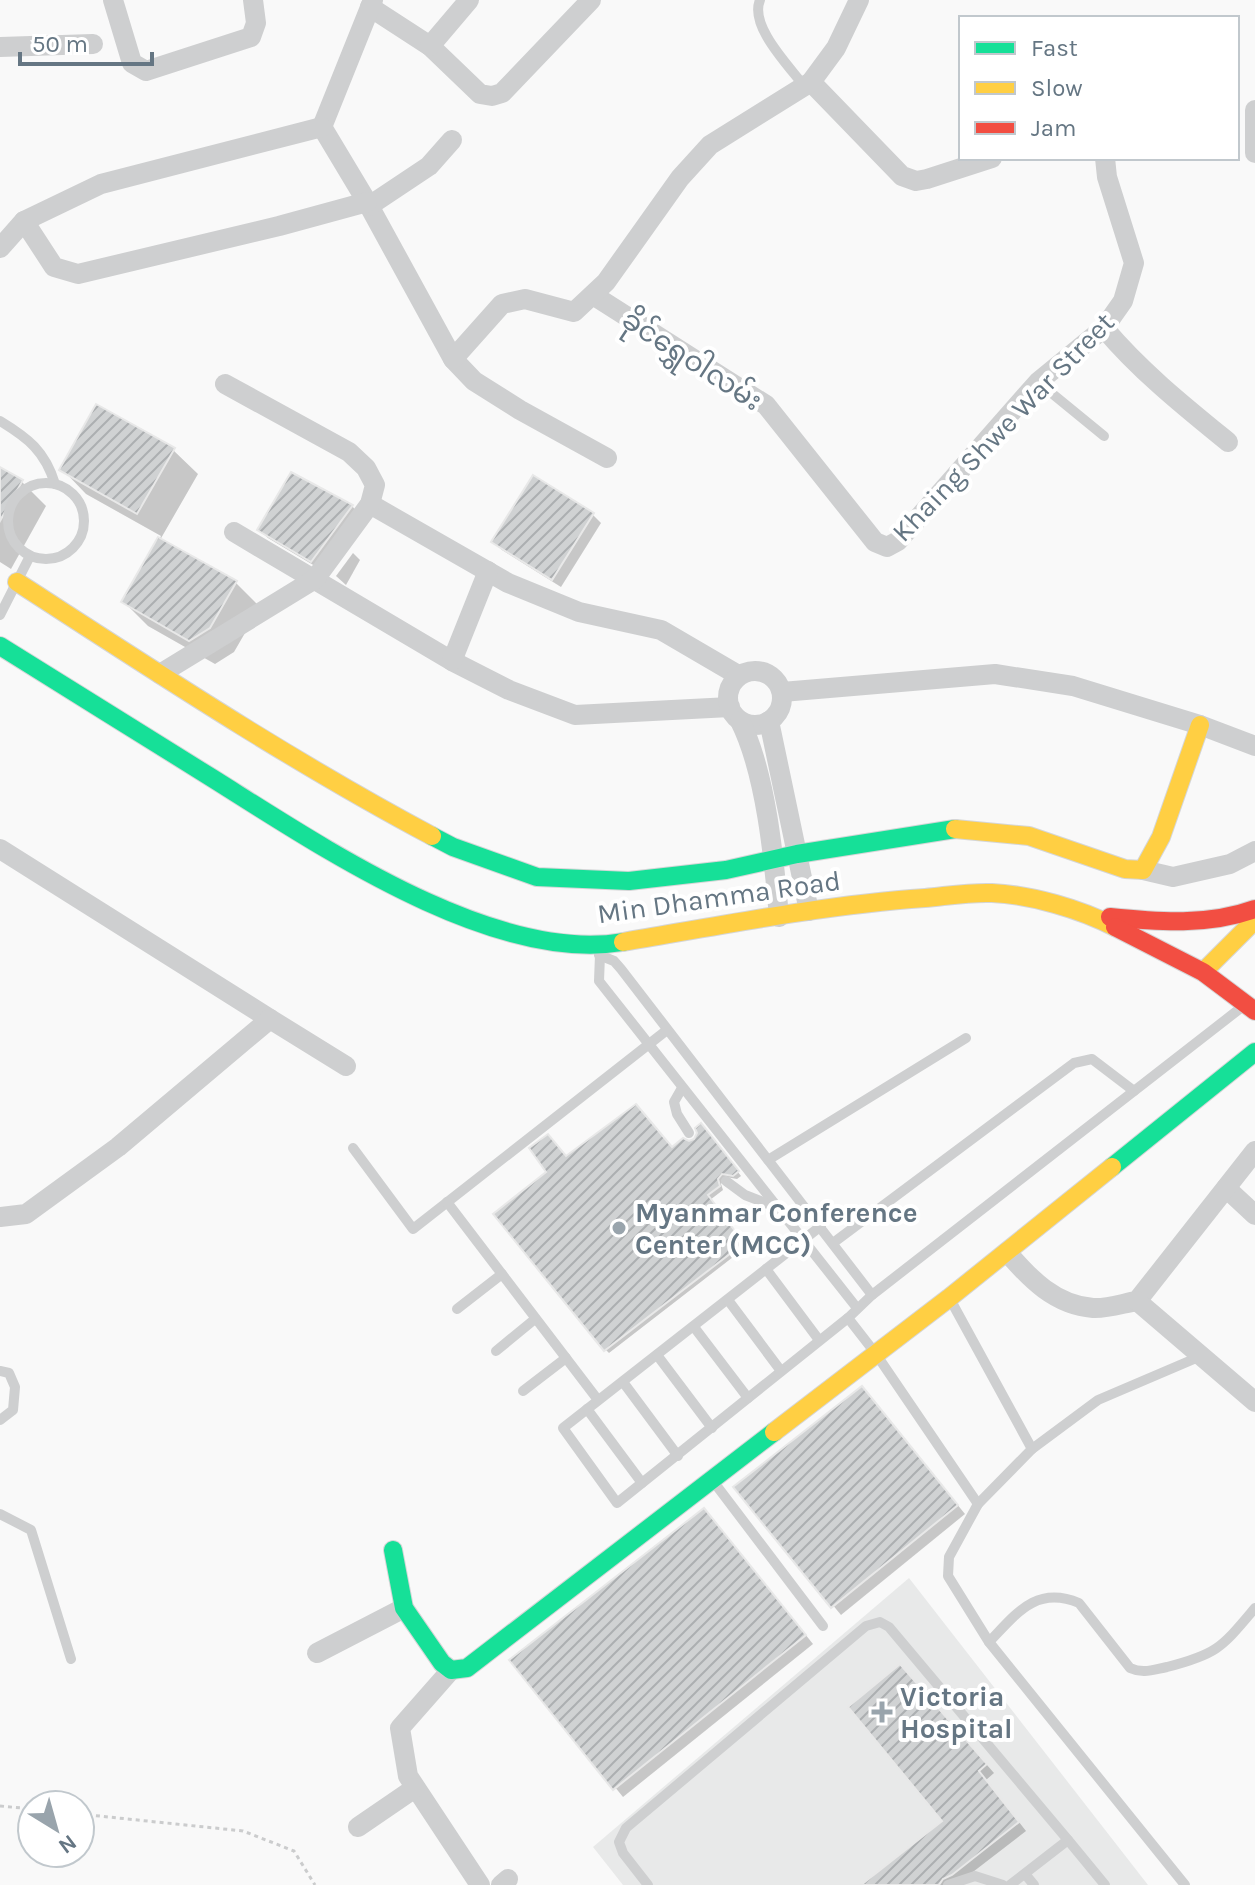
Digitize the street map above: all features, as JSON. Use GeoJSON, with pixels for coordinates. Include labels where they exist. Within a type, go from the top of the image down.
{"type":"FeatureCollection","features":[{"type":"Feature","properties":{"kind":"street"},"geometry":{"type":"LineString","coordinates":[[113,0],[132,63],[146,71],[251,37],[256,23],[253,0]]}},
{"type":"Feature","properties":{"kind":"street"},"geometry":{"type":"LineString","coordinates":[[430,46],[469,0]]}},
{"type":"Feature","properties":{"kind":"street"},"geometry":{"type":"LineString","coordinates":[[322,127],[372,3],[430,46],[480,94],[492,96],[502,93],[591,0]]}},
{"type":"Feature","properties":{"kind":"street"},"geometry":{"type":"LineString","coordinates":[[453,359],[502,304],[525,299],[574,312],[593,295],[680,178],[710,145],[808,84],[836,48],[859,0]]}},
{"type":"Feature","properties":{"kind":"street"},"geometry":{"type":"LineString","coordinates":[[0,47],[93,44]]}},
{"type":"Feature","properties":{"kind":"street"},"geometry":{"type":"LineString","coordinates":[[808,84],[902,176],[916,181],[927,179],[986,160]]}},
{"type":"Feature","properties":{"kind":"street"},"geometry":{"type":"LineString","coordinates":[[1255,110],[1255,153]]}},
{"type":"Feature","properties":{"kind":"street"},"geometry":{"type":"LineString","coordinates":[[322,127],[453,359],[474,381],[607,458]]}},
{"type":"Feature","properties":{"kind":"street"},"geometry":{"type":"LineString","coordinates":[[0,248],[24,221],[101,184],[322,127]]}},
{"type":"Feature","properties":{"kind":"street"},"geometry":{"type":"LineString","coordinates":[[24,221],[54,267],[78,274],[368,204],[429,166],[452,140]]}},
{"type":"Feature","properties":{"kind":"street","name":"Khaing Shwe War Street"},"geometry":{"type":"LineString","coordinates":[[1038,382],[1104,328],[1123,301],[1134,263],[1107,177],[1105,160]]}},
{"type":"Feature","properties":{"kind":"street","name":"ခိုင်ရွှေဝါလမ်း"},"geometry":{"type":"LineString","coordinates":[[593,295],[766,405],[875,542],[887,547],[898,541],[1038,382]]}},
{"type":"Feature","properties":{"kind":"street"},"geometry":{"type":"LineString","coordinates":[[1104,328],[1118,346],[1228,442]]}},
{"type":"Feature","properties":{"kind":"street"},"geometry":{"type":"LineString","coordinates":[[160,674],[315,579],[370,504],[375,485],[366,468],[349,452],[225,384]]}},
{"type":"Feature","properties":{"kind":"street"},"geometry":{"type":"LineString","coordinates":[[370,504],[508,583],[579,612],[661,630],[738,675]]}},
{"type":"Feature","properties":{"kind":"street"},"geometry":{"type":"LineString","coordinates":[[234,532],[452,661],[509,690],[575,715],[735,714],[750,725],[769,721],[780,709],[782,692],[778,683],[765,672],[755,670],[738,675],[726,697],[735,714],[752,746],[773,859],[779,917]]}},
{"type":"Feature","properties":{"kind":"street"},"geometry":{"type":"LineString","coordinates":[[452,661],[488,571]]}},
{"type":"Feature","properties":{"kind":"street"},"geometry":{"type":"LineString","coordinates":[[14,579],[160,674],[368,802],[453,847],[537,877],[629,881],[726,870],[797,854],[957,829],[1029,836],[1125,869],[1173,877],[1230,864],[1255,851]]}},
{"type":"Feature","properties":{"kind":"street","name":"Min Dhamma Road"},"geometry":{"type":"LineString","coordinates":[[0,646],[330,852],[460,918],[531,938],[594,950],[601,946],[809,911],[892,900],[992,893],[1031,899],[1096,917],[1203,972],[1251,1007]]}},
{"type":"Feature","properties":{"kind":"street"},"geometry":{"type":"LineString","coordinates":[[782,692],[995,674],[1073,686],[1200,725],[1255,746]]}},
{"type":"Feature","properties":{"kind":"street"},"geometry":{"type":"LineString","coordinates":[[769,721],[809,911]]}},
{"type":"Feature","properties":{"kind":"street"},"geometry":{"type":"LineString","coordinates":[[1143,870],[1161,837],[1200,725]]}},
{"type":"Feature","properties":{"kind":"street"},"geometry":{"type":"LineString","coordinates":[[0,849],[346,1066]]}},
{"type":"Feature","properties":{"kind":"street"},"geometry":{"type":"LineString","coordinates":[[1096,917],[1165,923],[1239,915],[1255,909]]}},
{"type":"Feature","properties":{"kind":"street"},"geometry":{"type":"LineString","coordinates":[[1203,972],[1255,920]]}},
{"type":"Feature","properties":{"kind":"street"},"geometry":{"type":"LineString","coordinates":[[0,1217],[26,1214],[49,1198],[118,1147],[270,1019]]}},
{"type":"Feature","properties":{"kind":"street"},"geometry":{"type":"LineString","coordinates":[[480,1885],[408,1776],[400,1728],[451,1670],[467,1668],[713,1481],[949,1298],[1255,1052]]}},
{"type":"Feature","properties":{"kind":"street"},"geometry":{"type":"LineString","coordinates":[[1007,1252],[1033,1282],[1057,1298],[1094,1309],[1137,1301],[1255,1151]]}},
{"type":"Feature","properties":{"kind":"street"},"geometry":{"type":"LineString","coordinates":[[1226,1188],[1255,1215]]}},
{"type":"Feature","properties":{"kind":"street"},"geometry":{"type":"LineString","coordinates":[[1137,1301],[1255,1402]]}},
{"type":"Feature","properties":{"kind":"street"},"geometry":{"type":"LineString","coordinates":[[393,1550],[404,1608],[442,1663],[451,1670]]}},
{"type":"Feature","properties":{"kind":"street"},"geometry":{"type":"LineString","coordinates":[[317,1653],[404,1608]]}},
{"type":"Feature","properties":{"kind":"street"},"geometry":{"type":"LineString","coordinates":[[358,1827],[415,1788]]}},
{"type":"Feature","properties":{"kind":"lane"},"geometry":{"type":"LineString","coordinates":[[760,0],[756,8],[761,29],[808,84]]}},
{"type":"Feature","properties":{"kind":"lane"},"geometry":{"type":"LineString","coordinates":[[1038,382],[1104,436]]}},
{"type":"Feature","properties":{"kind":"lane"},"geometry":{"type":"LineString","coordinates":[[0,421],[28,438],[51,470],[55,484]]}},
{"type":"Feature","properties":{"kind":"lane"},"geometry":{"type":"LineString","coordinates":[[45,483],[55,484],[65,488],[79,502],[83,511],[83,531],[73,548],[53,560],[40,560],[30,556],[12,537],[10,510],[19,494],[27,488],[45,483]]}},
{"type":"Feature","properties":{"kind":"lane"},"geometry":{"type":"LineString","coordinates":[[0,615],[14,579],[30,556]]}},
{"type":"Feature","properties":{"kind":"lane"},"geometry":{"type":"LineString","coordinates":[[594,950],[614,961],[872,1295]]}},
{"type":"Feature","properties":{"kind":"lane"},"geometry":{"type":"LineString","coordinates":[[594,950],[599,981],[857,1308]]}},
{"type":"Feature","properties":{"kind":"lane"},"geometry":{"type":"LineString","coordinates":[[821,1226],[563,1428],[617,1503],[848,1318],[872,1295],[1134,1091],[1251,1007]]}},
{"type":"Feature","properties":{"kind":"lane"},"geometry":{"type":"LineString","coordinates":[[353,1148],[413,1229],[667,1030]]}},
{"type":"Feature","properties":{"kind":"lane"},"geometry":{"type":"LineString","coordinates":[[768,1160],[966,1038]]}},
{"type":"Feature","properties":{"kind":"lane"},"geometry":{"type":"LineString","coordinates":[[833,1243],[1074,1063],[1092,1059],[1134,1091]]}},
{"type":"Feature","properties":{"kind":"lane"},"geometry":{"type":"LineString","coordinates":[[682,1088],[674,1102],[677,1114],[689,1133]]}},
{"type":"Feature","properties":{"kind":"lane"},"geometry":{"type":"LineString","coordinates":[[726,1141],[744,1129]]}},
{"type":"Feature","properties":{"kind":"lane"},"geometry":{"type":"LineString","coordinates":[[726,1181],[745,1195],[780,1209]]}},
{"type":"Feature","properties":{"kind":"lane"},"geometry":{"type":"LineString","coordinates":[[447,1202],[598,1400]]}},
{"type":"Feature","properties":{"kind":"lane"},"geometry":{"type":"LineString","coordinates":[[766,1269],[819,1340]]}},
{"type":"Feature","properties":{"kind":"lane"},"geometry":{"type":"LineString","coordinates":[[457,1309],[502,1274]]}},
{"type":"Feature","properties":{"kind":"lane"},"geometry":{"type":"LineString","coordinates":[[949,1298],[1032,1449]]}},
{"type":"Feature","properties":{"kind":"lane"},"geometry":{"type":"LineString","coordinates":[[728,1300],[781,1371]]}},
{"type":"Feature","properties":{"kind":"lane"},"geometry":{"type":"LineString","coordinates":[[848,1318],[978,1504]]}},
{"type":"Feature","properties":{"kind":"lane"},"geometry":{"type":"LineString","coordinates":[[496,1351],[535,1319]]}},
{"type":"Feature","properties":{"kind":"lane"},"geometry":{"type":"LineString","coordinates":[[694,1327],[748,1398]]}},
{"type":"Feature","properties":{"kind":"lane"},"geometry":{"type":"LineString","coordinates":[[657,1355],[712,1428]]}},
{"type":"Feature","properties":{"kind":"lane"},"geometry":{"type":"LineString","coordinates":[[1185,1885],[989,1642],[948,1576],[949,1557],[978,1504],[1032,1449],[1098,1400],[1201,1356]]}},
{"type":"Feature","properties":{"kind":"lane"},"geometry":{"type":"LineString","coordinates":[[523,1391],[566,1358]]}},
{"type":"Feature","properties":{"kind":"lane"},"geometry":{"type":"LineString","coordinates":[[0,1371],[9,1373],[15,1387],[13,1410],[0,1420]]}},
{"type":"Feature","properties":{"kind":"lane"},"geometry":{"type":"LineString","coordinates":[[623,1382],[678,1456]]}},
{"type":"Feature","properties":{"kind":"lane"},"geometry":{"type":"LineString","coordinates":[[587,1409],[642,1483]]}},
{"type":"Feature","properties":{"kind":"lane"},"geometry":{"type":"LineString","coordinates":[[713,1481],[823,1626]]}},
{"type":"Feature","properties":{"kind":"lane"},"geometry":{"type":"LineString","coordinates":[[0,1514],[31,1530],[71,1659]]}},
{"type":"Feature","properties":{"kind":"lane"},"geometry":{"type":"LineString","coordinates":[[989,1642],[1024,1605],[1036,1599],[1070,1599],[1079,1603],[1130,1668],[1141,1673],[1203,1658],[1225,1644],[1255,1608]]}},
{"type":"Feature","properties":{"kind":"lane"},"geometry":{"type":"LineString","coordinates":[[648,1885],[623,1853],[619,1842],[626,1828],[866,1626],[880,1622],[889,1627],[1105,1885]]}},
{"type":"Feature","properties":{"kind":"lane"},"geometry":{"type":"LineString","coordinates":[[1010,1885],[1068,1840]]}},
{"type":"Feature","properties":{"kind":"lane"},"geometry":{"type":"LineString","coordinates":[[1025,1874],[1034,1885]]}},
{"type":"Feature","properties":{"kind":"lane"},"geometry":{"type":"LineString","coordinates":[[948,1885],[975,1876],[1003,1885]]}},
{"type":"Feature","properties":{"kind":"path"},"geometry":{"type":"LineString","coordinates":[[96,1816],[243,1831],[294,1851],[315,1885]]}},
{"type":"Feature","properties":{"kind":"shaded area","name":"Victoria Hospital"},"geometry":{"type":"Polygon","coordinates":[[[909,1578],[1148,1885],[623,1885],[593,1847],[909,1578]]]}},
{"type":"Feature","properties":{"kind":"building"},"geometry":{"type":"Polygon","coordinates":[[[96,404],[175,448],[137,514],[59,470],[96,404]]]}},
{"type":"Feature","properties":{"kind":"building"},"geometry":{"type":"Polygon","coordinates":[[[0,467],[23,480],[0,521],[0,467]]]}},
{"type":"Feature","properties":{"kind":"building"},"geometry":{"type":"Polygon","coordinates":[[[291,472],[353,505],[311,562],[257,530],[291,472]]]}},
{"type":"Feature","properties":{"kind":"building"},"geometry":{"type":"Polygon","coordinates":[[[533,475],[594,513],[552,580],[491,542],[533,475]]]}},
{"type":"Feature","properties":{"kind":"building"},"geometry":{"type":"Polygon","coordinates":[[[158,537],[237,581],[210,628],[189,641],[121,602],[158,537]]]}},
{"type":"Feature","properties":{"kind":"building","name":"Myanmar Conference Center (MCC)"},"geometry":{"type":"Polygon","coordinates":[[[636,1104],[672,1147],[683,1138],[689,1141],[694,1139],[697,1133],[695,1128],[701,1123],[739,1171],[733,1176],[722,1174],[718,1179],[720,1186],[708,1195],[744,1243],[604,1351],[493,1214],[546,1172],[529,1148],[548,1134],[566,1156],[636,1104]]]}},
{"type":"Feature","properties":{"kind":"building"},"geometry":{"type":"Polygon","coordinates":[[[862,1386],[958,1505],[831,1608],[733,1487],[862,1386]]]}},
{"type":"Feature","properties":{"kind":"building"},"geometry":{"type":"Polygon","coordinates":[[[704,1508],[806,1635],[613,1790],[509,1660],[704,1508]]]}},
{"type":"Feature","properties":{"kind":"building"},"geometry":{"type":"Polygon","coordinates":[[[900,1664],[987,1764],[979,1771],[1019,1822],[939,1885],[861,1885],[942,1821],[848,1707],[900,1664]]]}},
{"type":"Feature","properties":{"kind":"traffic: fast"},"geometry":{"type":"LineString","coordinates":[[0,646],[303,835],[409,893],[464,917],[519,935],[572,944],[623,942]]}},
{"type":"Feature","properties":{"kind":"traffic: fast"},"geometry":{"type":"LineString","coordinates":[[432,836],[453,847],[537,877],[629,881],[726,870],[797,854],[955,829]]}},
{"type":"Feature","properties":{"kind":"traffic: fast"},"geometry":{"type":"LineString","coordinates":[[1112,1167],[1255,1052]]}},
{"type":"Feature","properties":{"kind":"traffic: fast"},"geometry":{"type":"LineString","coordinates":[[393,1550],[404,1608],[442,1663],[451,1670],[467,1668],[774,1432]]}},
{"type":"Feature","properties":{"kind":"traffic: slow"},"geometry":{"type":"LineString","coordinates":[[17,582],[274,745],[432,836]]}},
{"type":"Feature","properties":{"kind":"traffic: slow"},"geometry":{"type":"LineString","coordinates":[[955,829],[1029,836],[1125,869],[1143,870],[1161,837],[1200,725]]}},
{"type":"Feature","properties":{"kind":"traffic: slow"},"geometry":{"type":"LineString","coordinates":[[623,942],[811,911],[975,893],[1007,894],[1039,900],[1115,927]]}},
{"type":"Feature","properties":{"kind":"traffic: slow"},"geometry":{"type":"LineString","coordinates":[[1203,972],[1255,920]]}},
{"type":"Feature","properties":{"kind":"traffic: slow"},"geometry":{"type":"LineString","coordinates":[[774,1432],[949,1298],[1112,1167]]}},
{"type":"Feature","properties":{"kind":"traffic: jam"},"geometry":{"type":"LineString","coordinates":[[1110,917],[1202,920],[1255,909]]}},
{"type":"Feature","properties":{"kind":"traffic: jam"},"geometry":{"type":"LineString","coordinates":[[1115,927],[1203,972],[1255,1011]]}},
{"type":"Feature","properties":{"kind":"place","name":"Myanmar Conference Center (MCC)"},"geometry":{"type":"Point","coordinates":[619,1228]}},
{"type":"Feature","properties":{"kind":"place","name":"Victoria Hospital"},"geometry":{"type":"Point","coordinates":[882,1712]}}]}
